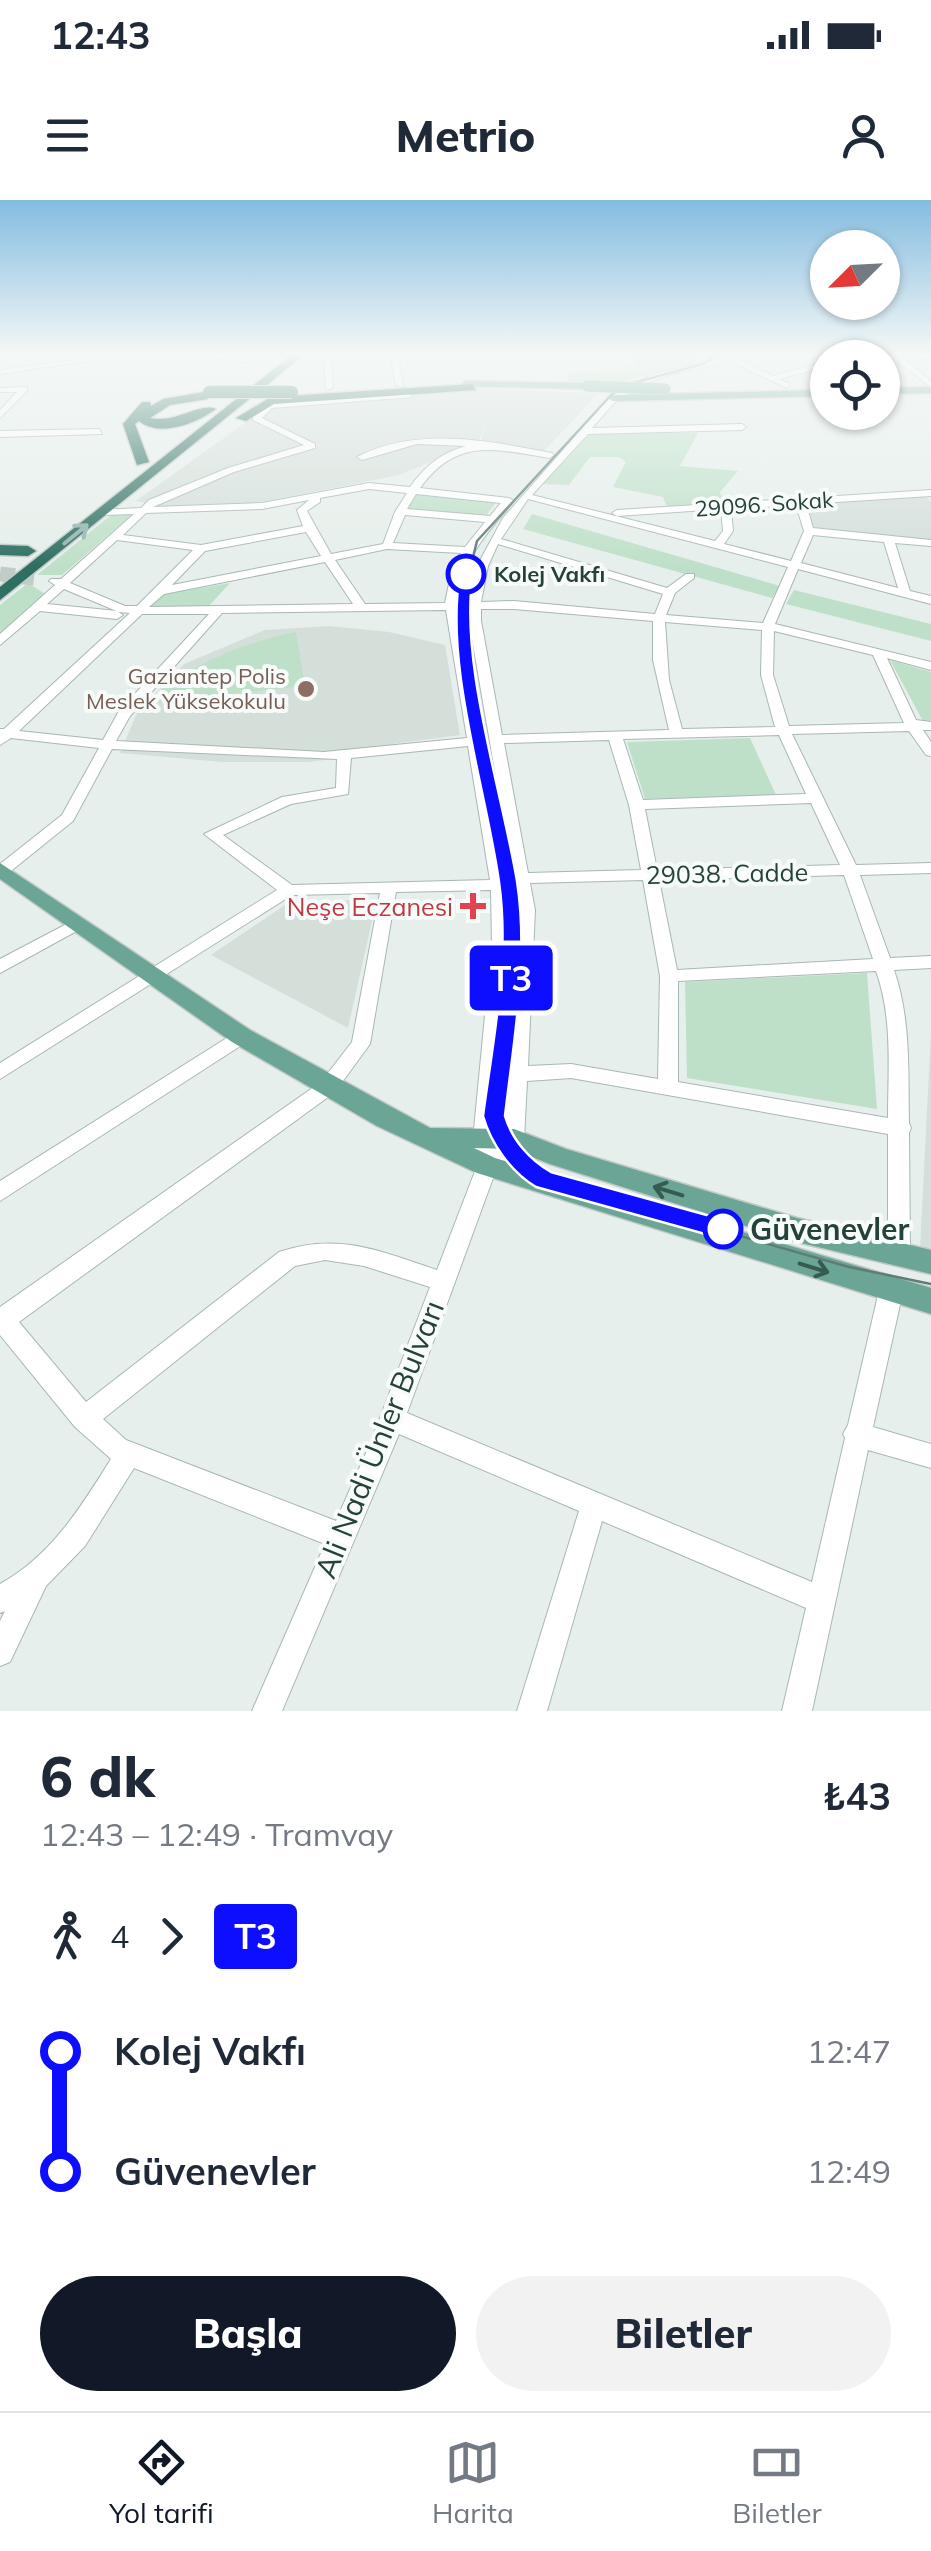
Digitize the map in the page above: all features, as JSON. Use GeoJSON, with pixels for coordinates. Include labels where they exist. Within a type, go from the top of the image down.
{"type":"FeatureCollection","features":[{"type":"Feature","properties":{"kind":"highway"},"geometry":{"type":"LineString","coordinates":[[129,425],[142,462]]}},
{"type":"Feature","properties":{"kind":"highway"},"geometry":{"type":"LineString","coordinates":[[14,562],[142,462],[181,425]]}},
{"type":"Feature","properties":{"kind":"highway"},"geometry":{"type":"LineString","coordinates":[[0,595],[210,425]]}},
{"type":"Feature","properties":{"kind":"highway"},"geometry":{"type":"LineString","coordinates":[[185,446],[233,425]]}},
{"type":"Feature","properties":{"kind":"highway"},"geometry":{"type":"LineString","coordinates":[[0,550],[28,551]]}},
{"type":"Feature","properties":{"kind":"highway"},"geometry":{"type":"LineString","coordinates":[[34,578],[59,583]]}},
{"type":"Feature","properties":{"kind":"main road"},"geometry":{"type":"LineString","coordinates":[[1,870],[241,1036],[421,1137],[485,1153],[891,1291],[931,1301]]}},
{"type":"Feature","properties":{"kind":"main road"},"geometry":{"type":"LineString","coordinates":[[485,1153],[514,1139],[559,1157],[797,1230],[931,1262]]}},
{"type":"Feature","properties":{"kind":"street"},"geometry":{"type":"LineString","coordinates":[[0,642],[59,583],[153,502],[231,470],[312,446],[269,425]]}},
{"type":"Feature","properties":{"kind":"street"},"geometry":{"type":"LineString","coordinates":[[451,605],[452,582],[467,550],[579,425]]}},
{"type":"Feature","properties":{"kind":"street"},"geometry":{"type":"LineString","coordinates":[[514,1139],[526,973],[524,878],[474,604],[494,540],[526,496],[592,425]]}},
{"type":"Feature","properties":{"kind":"street"},"geometry":{"type":"LineString","coordinates":[[589,428],[742,427]]}},
{"type":"Feature","properties":{"kind":"street"},"geometry":{"type":"LineString","coordinates":[[0,434],[99,432]]}},
{"type":"Feature","properties":{"kind":"street"},"geometry":{"type":"LineString","coordinates":[[362,457],[416,441],[549,455]]}},
{"type":"Feature","properties":{"kind":"street"},"geometry":{"type":"LineString","coordinates":[[387,546],[408,490],[446,458],[480,445]]}},
{"type":"Feature","properties":{"kind":"street"},"geometry":{"type":"LineString","coordinates":[[232,508],[369,486],[508,501]]}},
{"type":"Feature","properties":{"kind":"street"},"geometry":{"type":"LineString","coordinates":[[103,512],[302,510],[331,493]]}},
{"type":"Feature","properties":{"kind":"street","name":"29096. Sokak"},"geometry":{"type":"LineString","coordinates":[[597,514],[931,494]]}},
{"type":"Feature","properties":{"kind":"street"},"geometry":{"type":"LineString","coordinates":[[526,496],[931,600]]}},
{"type":"Feature","properties":{"kind":"street"},"geometry":{"type":"LineString","coordinates":[[122,497],[142,509]]}},
{"type":"Feature","properties":{"kind":"street"},"geometry":{"type":"LineString","coordinates":[[800,501],[809,531],[768,626],[767,675],[783,730],[850,870],[883,964],[898,1032],[899,1255]]}},
{"type":"Feature","properties":{"kind":"street"},"geometry":{"type":"LineString","coordinates":[[718,545],[728,531],[726,507]]}},
{"type":"Feature","properties":{"kind":"street"},"geometry":{"type":"LineString","coordinates":[[302,510],[306,528],[332,558],[361,608]]}},
{"type":"Feature","properties":{"kind":"street"},"geometry":{"type":"LineString","coordinates":[[400,512],[492,520]]}},
{"type":"Feature","properties":{"kind":"street"},"geometry":{"type":"LineString","coordinates":[[116,537],[200,548],[306,528]]}},
{"type":"Feature","properties":{"kind":"street"},"geometry":{"type":"LineString","coordinates":[[809,531],[889,542],[931,543]]}},
{"type":"Feature","properties":{"kind":"street"},"geometry":{"type":"LineString","coordinates":[[494,540],[669,592]]}},
{"type":"Feature","properties":{"kind":"street"},"geometry":{"type":"LineString","coordinates":[[889,542],[905,593]]}},
{"type":"Feature","properties":{"kind":"street"},"geometry":{"type":"LineString","coordinates":[[160,591],[387,546],[467,550]]}},
{"type":"Feature","properties":{"kind":"street"},"geometry":{"type":"LineString","coordinates":[[2,736],[160,591],[200,548]]}},
{"type":"Feature","properties":{"kind":"street"},"geometry":{"type":"LineString","coordinates":[[676,731],[660,687],[660,618],[669,592],[690,576]]}},
{"type":"Feature","properties":{"kind":"street"},"geometry":{"type":"LineString","coordinates":[[59,583],[136,610],[217,612],[474,604],[768,626],[931,666]]}},
{"type":"Feature","properties":{"kind":"street","name":"Ali Nadi Ünler Bulvarı"},"geometry":{"type":"LineString","coordinates":[[267,1711],[392,1419],[485,1153],[501,944],[499,885],[451,605]]}},
{"type":"Feature","properties":{"kind":"street"},"geometry":{"type":"LineString","coordinates":[[38,606],[122,616],[136,610]]}},
{"type":"Feature","properties":{"kind":"street"},"geometry":{"type":"LineString","coordinates":[[1,870],[68,818],[138,695],[217,612]]}},
{"type":"Feature","properties":{"kind":"street"},"geometry":{"type":"LineString","coordinates":[[878,652],[931,752]]}},
{"type":"Feature","properties":{"kind":"street"},"geometry":{"type":"LineString","coordinates":[[498,739],[931,726]]}},
{"type":"Feature","properties":{"kind":"street"},"geometry":{"type":"LineString","coordinates":[[614,734],[637,806],[669,976],[668,1087]]}},
{"type":"Feature","properties":{"kind":"street"},"geometry":{"type":"LineString","coordinates":[[2,736],[344,756],[475,741]]}},
{"type":"Feature","properties":{"kind":"street"},"geometry":{"type":"LineString","coordinates":[[288,890],[212,834],[288,800],[343,790],[344,756]]}},
{"type":"Feature","properties":{"kind":"street"},"geometry":{"type":"LineString","coordinates":[[637,806],[816,798]]}},
{"type":"Feature","properties":{"kind":"street","name":"29038. Cadde"},"geometry":{"type":"LineString","coordinates":[[524,878],[931,868]]}},
{"type":"Feature","properties":{"kind":"street"},"geometry":{"type":"LineString","coordinates":[[0,1072],[288,890],[499,885]]}},
{"type":"Feature","properties":{"kind":"street"},"geometry":{"type":"LineString","coordinates":[[342,1537],[116,1448],[84,1419],[1,1320],[328,1086],[361,1044],[389,888]]}},
{"type":"Feature","properties":{"kind":"street"},"geometry":{"type":"LineString","coordinates":[[0,967],[78,922]]}},
{"type":"Feature","properties":{"kind":"street"},"geometry":{"type":"LineString","coordinates":[[669,976],[931,962]]}},
{"type":"Feature","properties":{"kind":"street"},"geometry":{"type":"LineString","coordinates":[[0,1192],[241,1036]]}},
{"type":"Feature","properties":{"kind":"street"},"geometry":{"type":"LineString","coordinates":[[519,1074],[571,1071],[901,1128]]}},
{"type":"Feature","properties":{"kind":"street"},"geometry":{"type":"LineString","coordinates":[[84,1419],[286,1259],[311,1248],[350,1254],[442,1281]]}},
{"type":"Feature","properties":{"kind":"street"},"geometry":{"type":"LineString","coordinates":[[797,1711],[818,1599],[891,1291]]}},
{"type":"Feature","properties":{"kind":"street"},"geometry":{"type":"LineString","coordinates":[[392,1419],[818,1599]]}},
{"type":"Feature","properties":{"kind":"street"},"geometry":{"type":"LineString","coordinates":[[856,1434],[931,1456]]}},
{"type":"Feature","properties":{"kind":"street"},"geometry":{"type":"LineString","coordinates":[[0,1652],[33,1584],[74,1539],[129,1453]]}},
{"type":"Feature","properties":{"kind":"street"},"geometry":{"type":"LineString","coordinates":[[532,1711],[594,1504]]}},
{"type":"Feature","properties":{"kind":"street"},"geometry":{"type":"LineString","coordinates":[[0,1599],[33,1584]]}},
{"type":"Feature","properties":{"kind":"shaded area"},"geometry":{"type":"Polygon","coordinates":[[[243,425],[485,425],[479,442],[399,475],[245,505],[163,506],[136,501],[243,425]]]}},
{"type":"Feature","properties":{"kind":"shaded area"},"geometry":{"type":"Polygon","coordinates":[[[485,425],[569,425],[543,452],[481,442],[485,425]]]}},
{"type":"Feature","properties":{"kind":"shaded area"},"geometry":{"type":"Polygon","coordinates":[[[926,497],[931,502],[931,541],[814,529],[806,504],[926,497]]]}},
{"type":"Feature","properties":{"kind":"shaded area","name":"Gaziantep Polis Meslek Yüksekokulu"},"geometry":{"type":"Polygon","coordinates":[[[329,626],[389,632],[445,645],[460,735],[392,744],[383,753],[308,762],[222,762],[120,753],[137,713],[184,664],[265,630],[329,626]]]}},
{"type":"Feature","properties":{"kind":"shaded area"},"geometry":{"type":"Polygon","coordinates":[[[377,899],[348,1028],[211,955],[288,903],[377,899]]]}},
{"type":"Feature","properties":{"kind":"shaded area"},"geometry":{"type":"Polygon","coordinates":[[[931,1032],[931,1251],[920,1249],[931,1032]]]}},
{"type":"Feature","properties":{"kind":"green space"},"geometry":{"type":"Polygon","coordinates":[[[591,433],[698,433],[680,466],[738,471],[720,492],[723,501],[667,507],[663,497],[613,487],[626,462],[619,457],[590,457],[569,485],[543,484],[591,433]]]}},
{"type":"Feature","properties":{"kind":"green space"},"geometry":{"type":"Polygon","coordinates":[[[411,493],[497,501],[485,517],[406,511],[411,493]]]}},
{"type":"Feature","properties":{"kind":"green space"},"geometry":{"type":"Polygon","coordinates":[[[133,514],[62,575],[37,575],[111,515],[133,514]]]}},
{"type":"Feature","properties":{"kind":"green space"},"geometry":{"type":"Polygon","coordinates":[[[532,514],[780,586],[772,598],[523,529],[532,514]]]}},
{"type":"Feature","properties":{"kind":"green space"},"geometry":{"type":"Polygon","coordinates":[[[28,583],[45,594],[0,634],[0,605],[28,583]]]}},
{"type":"Feature","properties":{"kind":"green space"},"geometry":{"type":"Polygon","coordinates":[[[230,583],[208,607],[149,606],[160,595],[230,583]]]}},
{"type":"Feature","properties":{"kind":"green space"},"geometry":{"type":"Polygon","coordinates":[[[794,590],[931,624],[931,641],[786,604],[794,590]]]}},
{"type":"Feature","properties":{"kind":"green space"},"geometry":{"type":"Polygon","coordinates":[[[296,632],[305,686],[149,703],[195,667],[259,641],[296,632]]]}},
{"type":"Feature","properties":{"kind":"green space"},"geometry":{"type":"Polygon","coordinates":[[[890,660],[931,672],[931,723],[924,723],[890,660]]]}},
{"type":"Feature","properties":{"kind":"green space"},"geometry":{"type":"Polygon","coordinates":[[[750,738],[776,795],[645,799],[627,742],[750,738]]]}},
{"type":"Feature","properties":{"kind":"green space"},"geometry":{"type":"Polygon","coordinates":[[[867,973],[877,1109],[687,1078],[685,982],[867,973]]]}},
{"type":"Feature","properties":{"kind":"tunnel"},"geometry":{"type":"LineString","coordinates":[[0,574],[34,578]]}},
{"type":"Feature","properties":{"kind":"tram line"},"geometry":{"type":"LineString","coordinates":[[584,425],[477,541],[461,605],[509,885],[513,960],[494,1116],[515,1155],[544,1180],[849,1267],[931,1284]]}},
{"type":"Feature","properties":{"kind":"tram line","name":"T3"},"geometry":{"type":"LineString","coordinates":[[466,574],[461,604],[466,648],[508,885],[511,922],[513,960],[494,1116],[498,1128],[525,1169],[544,1180],[723,1229]]}},
{"type":"Feature","properties":{"kind":"place","name":"Kolej Vakfı"},"geometry":{"type":"Point","coordinates":[466,574]}},
{"type":"Feature","properties":{"kind":"place","name":"Gaziantep Polis Meslek Yüksekokulu"},"geometry":{"type":"Point","coordinates":[306,689]}},
{"type":"Feature","properties":{"kind":"place","name":"Neşe Eczanesi"},"geometry":{"type":"Point","coordinates":[473,906]}},
{"type":"Feature","properties":{"kind":"place","name":"Güvenevler"},"geometry":{"type":"Point","coordinates":[723,1229]}}]}
